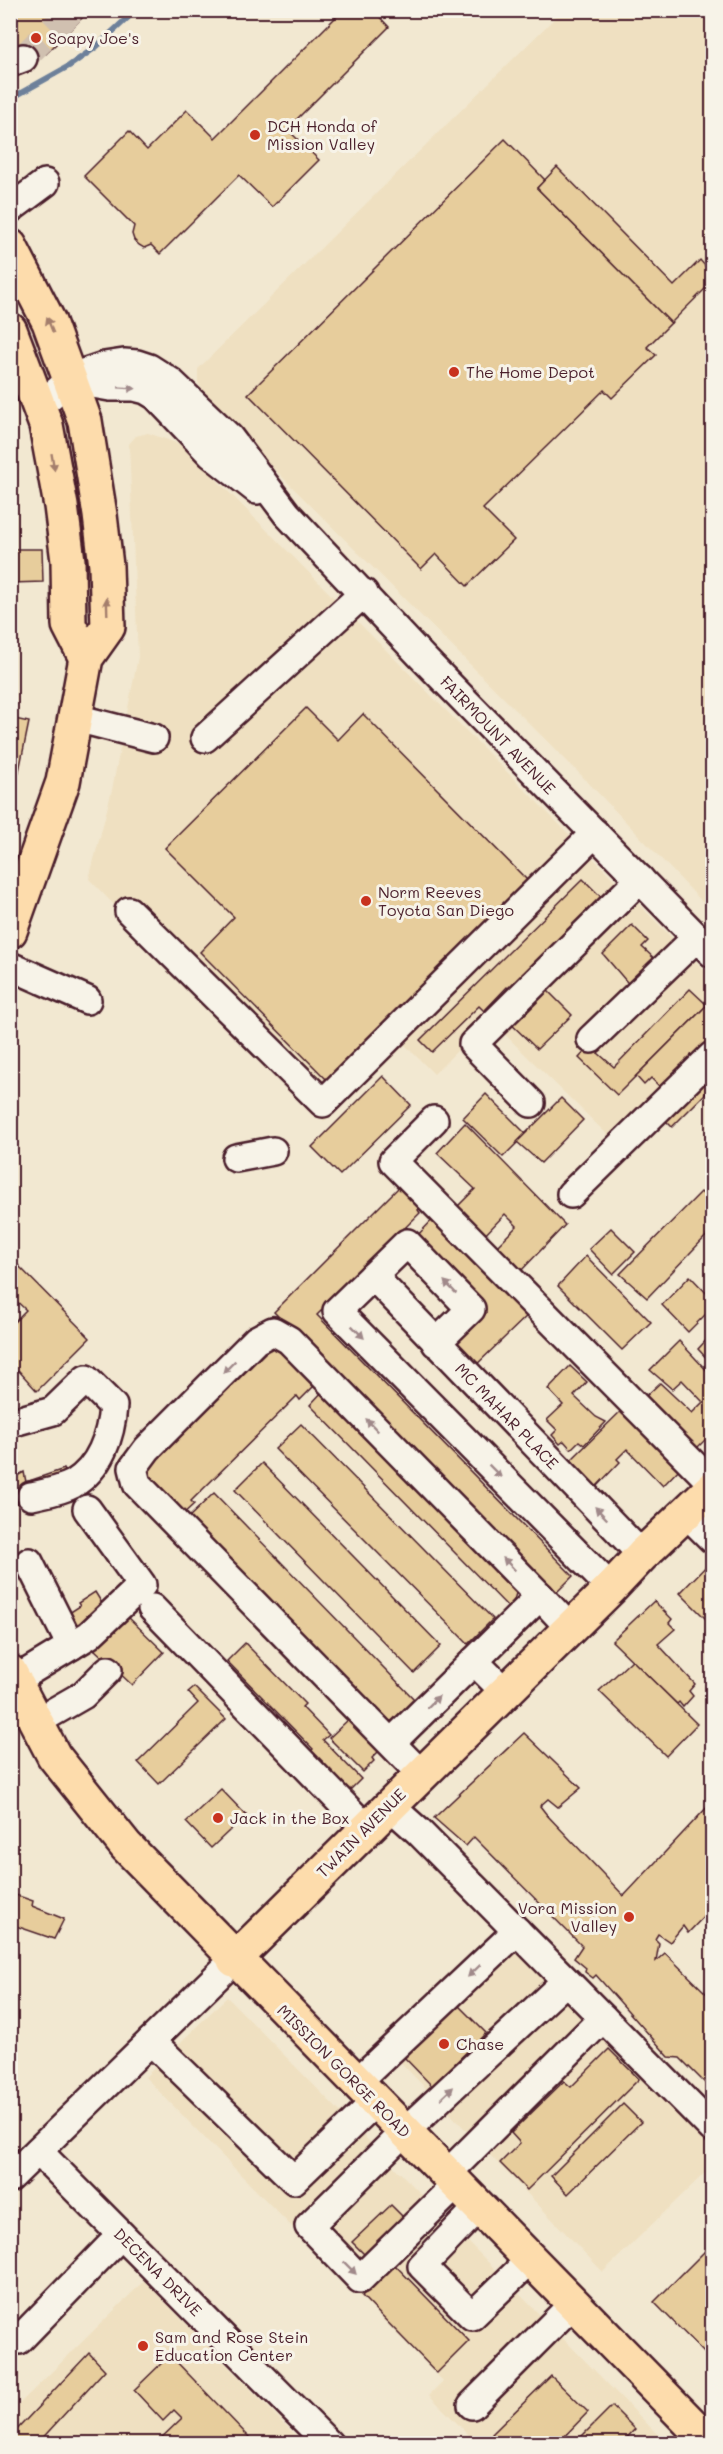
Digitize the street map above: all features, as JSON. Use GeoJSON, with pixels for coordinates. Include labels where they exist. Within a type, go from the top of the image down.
{"type":"FeatureCollection","features":[{"type":"Feature","properties":{"kind":"main road"},"geometry":{"type":"LineString","coordinates":[[10,246],[49,321],[84,421],[99,504],[108,627],[86,658],[63,782],[10,931]]}},
{"type":"Feature","properties":{"kind":"main road"},"geometry":{"type":"LineString","coordinates":[[10,330],[19,377],[39,406],[46,425],[61,506],[68,561],[69,625],[86,658]]}},
{"type":"Feature","properties":{"kind":"main road","name":"TWAIN AVENUE"},"geometry":{"type":"LineString","coordinates":[[234,1960],[712,1488]]}},
{"type":"Feature","properties":{"kind":"main road","name":"MISSION GORGE ROAD"},"geometry":{"type":"LineString","coordinates":[[13,1676],[54,1756],[126,1846],[234,1960],[711,2444]]}},
{"type":"Feature","properties":{"kind":"street"},"geometry":{"type":"LineString","coordinates":[[10,209],[45,183]]}},
{"type":"Feature","properties":{"kind":"street"},"geometry":{"type":"LineString","coordinates":[[39,406],[70,380]]}},
{"type":"Feature","properties":{"kind":"street","name":"FAIRMOUNT AVENUE"},"geometry":{"type":"LineString","coordinates":[[70,380],[111,387],[134,387],[156,396],[211,454],[287,514],[422,657],[705,945]]}},
{"type":"Feature","properties":{"kind":"street"},"geometry":{"type":"LineString","coordinates":[[205,738],[364,593]]}},
{"type":"Feature","properties":{"kind":"street"},"geometry":{"type":"LineString","coordinates":[[76,718],[154,738]]}},
{"type":"Feature","properties":{"kind":"street"},"geometry":{"type":"LineString","coordinates":[[129,911],[323,1103],[596,834]]}},
{"type":"Feature","properties":{"kind":"street"},"geometry":{"type":"LineString","coordinates":[[531,1103],[473,1044],[640,879]]}},
{"type":"Feature","properties":{"kind":"street"},"geometry":{"type":"LineString","coordinates":[[591,1039],[705,945]]}},
{"type":"Feature","properties":{"kind":"street"},"geometry":{"type":"LineString","coordinates":[[10,966],[87,1000]]}},
{"type":"Feature","properties":{"kind":"street"},"geometry":{"type":"LineString","coordinates":[[571,1194],[712,1056]]}},
{"type":"Feature","properties":{"kind":"street"},"geometry":{"type":"LineString","coordinates":[[434,1120],[393,1161],[712,1483]]}},
{"type":"Feature","properties":{"kind":"street"},"geometry":{"type":"LineString","coordinates":[[236,1158],[273,1151]]}},
{"type":"Feature","properties":{"kind":"street"},"geometry":{"type":"LineString","coordinates":[[436,1343],[471,1309],[407,1243],[337,1311],[611,1588]]}},
{"type":"Feature","properties":{"kind":"street","name":"MC MAHAR PLACE"},"geometry":{"type":"LineString","coordinates":[[373,1276],[642,1555]]}},
{"type":"Feature","properties":{"kind":"street"},"geometry":{"type":"LineString","coordinates":[[421,1774],[137,1484],[133,1468],[147,1449],[256,1340],[273,1331],[289,1340],[570,1628]]}},
{"type":"Feature","properties":{"kind":"street"},"geometry":{"type":"LineString","coordinates":[[10,1423],[53,1411],[86,1379],[113,1406],[110,1432],[100,1457],[90,1469],[75,1483],[61,1489],[21,1497]]}},
{"type":"Feature","properties":{"kind":"street"},"geometry":{"type":"LineString","coordinates":[[13,1676],[88,1635],[142,1585],[87,1509]]}},
{"type":"Feature","properties":{"kind":"street"},"geometry":{"type":"LineString","coordinates":[[687,1514],[712,1539]]}},
{"type":"Feature","properties":{"kind":"street"},"geometry":{"type":"LineString","coordinates":[[29,1562],[71,1646]]}},
{"type":"Feature","properties":{"kind":"street"},"geometry":{"type":"LineString","coordinates":[[391,1743],[540,1596]]}},
{"type":"Feature","properties":{"kind":"street"},"geometry":{"type":"LineString","coordinates":[[152,1608],[366,1828]]}},
{"type":"Feature","properties":{"kind":"street"},"geometry":{"type":"LineString","coordinates":[[474,1662],[505,1692]]}},
{"type":"Feature","properties":{"kind":"street"},"geometry":{"type":"LineString","coordinates":[[36,1722],[83,1695],[108,1670]]}},
{"type":"Feature","properties":{"kind":"street"},"geometry":{"type":"LineString","coordinates":[[389,1805],[418,1831],[712,2128]]}},
{"type":"Feature","properties":{"kind":"street"},"geometry":{"type":"LineString","coordinates":[[151,2041],[294,2180],[366,2093],[517,1931]]}},
{"type":"Feature","properties":{"kind":"street","name":"TWAIN AVENUE"},"geometry":{"type":"LineString","coordinates":[[10,2178],[234,1960]]}},
{"type":"Feature","properties":{"kind":"street"},"geometry":{"type":"LineString","coordinates":[[566,1981],[404,2132],[309,2226],[360,2279],[603,2018]]}},
{"type":"Feature","properties":{"kind":"street","name":"DECENA DRIVE"},"geometry":{"type":"LineString","coordinates":[[38,2151],[329,2444]]}},
{"type":"Feature","properties":{"kind":"street"},"geometry":{"type":"LineString","coordinates":[[478,2208],[422,2266],[463,2308],[472,2316],[530,2260]]}},
{"type":"Feature","properties":{"kind":"street"},"geometry":{"type":"LineString","coordinates":[[19,2340],[121,2235]]}},
{"type":"Feature","properties":{"kind":"street"},"geometry":{"type":"LineString","coordinates":[[472,2405],[573,2304]]}},
{"type":"Feature","properties":{"kind":"shaded area"},"geometry":{"type":"Polygon","coordinates":[[[562,11],[712,11],[712,912],[581,775],[212,407],[198,382],[198,369],[562,11]]]}},
{"type":"Feature","properties":{"kind":"shaded area"},"geometry":{"type":"Polygon","coordinates":[[[148,433],[182,445],[712,978],[712,1047],[616,1143],[489,1019],[434,1074],[405,1045],[324,1121],[89,879],[112,790],[138,657],[129,444],[136,436],[148,433]]]}},
{"type":"Feature","properties":{"kind":"shaded area"},"geometry":{"type":"Polygon","coordinates":[[[502,1927],[712,2143],[712,2166],[603,2272],[381,2042],[502,1927]]]}},
{"type":"Feature","properties":{"kind":"shaded area"},"geometry":{"type":"Polygon","coordinates":[[[227,1997],[666,2443],[477,2443],[429,2395],[443,2381],[145,2077],[227,1997]]]}},
{"type":"Feature","properties":{"kind":"shaded area","name":"Sam and Rose Stein Education Center"},"geometry":{"type":"Polygon","coordinates":[[[144,2281],[303,2443],[11,2444],[11,2412],[144,2281]]]}},
{"type":"Feature","properties":{"kind":"building","name":"Soapy Joe's"},"geometry":{"type":"Polygon","coordinates":[[[19,10],[90,10],[46,54],[39,47],[26,60],[10,46],[10,30],[15,25],[10,20],[19,10]]]}},
{"type":"Feature","properties":{"kind":"building","name":"DCH Honda of Mission Valley"},"geometry":{"type":"Polygon","coordinates":[[[343,10],[373,10],[389,27],[287,129],[319,160],[272,207],[239,175],[160,254],[151,245],[144,248],[139,245],[132,234],[134,226],[84,176],[129,131],[147,150],[187,110],[215,138],[343,10]]]}},
{"type":"Feature","properties":{"kind":"building","name":"The Home Depot"},"geometry":{"type":"Polygon","coordinates":[[[505,139],[545,180],[537,188],[671,323],[647,347],[656,355],[612,398],[604,390],[483,509],[514,540],[467,586],[436,554],[421,569],[248,394],[505,139]]]}},
{"type":"Feature","properties":{"kind":"building"},"geometry":{"type":"Polygon","coordinates":[[[557,167],[674,286],[700,260],[712,274],[712,282],[671,323],[537,188],[557,167]]]}},
{"type":"Feature","properties":{"kind":"building"},"geometry":{"type":"Polygon","coordinates":[[[10,549],[42,549],[43,582],[10,583],[10,549]]]}},
{"type":"Feature","properties":{"kind":"building","name":"Norm Reeves Toyota San Diego"},"geometry":{"type":"Polygon","coordinates":[[[306,708],[338,740],[363,714],[531,884],[330,1083],[200,952],[234,917],[165,848],[306,708]]]}},
{"type":"Feature","properties":{"kind":"building"},"geometry":{"type":"Polygon","coordinates":[[[10,718],[29,722],[18,776],[10,775],[10,718]]]}},
{"type":"Feature","properties":{"kind":"building"},"geometry":{"type":"Polygon","coordinates":[[[583,879],[604,900],[512,992],[507,987],[484,1011],[479,1006],[432,1052],[420,1040],[583,879]]]}},
{"type":"Feature","properties":{"kind":"building"},"geometry":{"type":"Polygon","coordinates":[[[632,925],[648,941],[642,947],[658,962],[632,988],[603,954],[632,925]]]}},
{"type":"Feature","properties":{"kind":"building"},"geometry":{"type":"Polygon","coordinates":[[[542,985],[572,1015],[537,1049],[507,1020],[542,985]]]}},
{"type":"Feature","properties":{"kind":"building"},"geometry":{"type":"Polygon","coordinates":[[[690,989],[707,1005],[617,1095],[579,1058],[590,1046],[614,1067],[690,989]]]}},
{"type":"Feature","properties":{"kind":"building"},"geometry":{"type":"Polygon","coordinates":[[[707,1005],[712,1010],[712,1042],[663,1090],[651,1078],[644,1085],[636,1076],[707,1005]]]}},
{"type":"Feature","properties":{"kind":"building"},"geometry":{"type":"Polygon","coordinates":[[[712,1063],[712,1090],[711,1088],[672,1127],[659,1114],[712,1063]]]}},
{"type":"Feature","properties":{"kind":"building"},"geometry":{"type":"Polygon","coordinates":[[[383,1076],[411,1105],[340,1175],[312,1147],[383,1076]]]}},
{"type":"Feature","properties":{"kind":"building"},"geometry":{"type":"Polygon","coordinates":[[[486,1094],[526,1134],[503,1157],[463,1118],[486,1094]]]}},
{"type":"Feature","properties":{"kind":"building"},"geometry":{"type":"Polygon","coordinates":[[[561,1098],[583,1120],[541,1163],[517,1142],[561,1098]]]}},
{"type":"Feature","properties":{"kind":"building"},"geometry":{"type":"Polygon","coordinates":[[[465,1123],[565,1225],[519,1273],[494,1249],[517,1226],[505,1214],[481,1239],[453,1211],[475,1189],[437,1153],[465,1123]]]}},
{"type":"Feature","properties":{"kind":"building"},"geometry":{"type":"Polygon","coordinates":[[[405,1181],[426,1203],[418,1210],[420,1213],[317,1315],[573,1576],[553,1596],[274,1312],[405,1181]]]}},
{"type":"Feature","properties":{"kind":"building"},"geometry":{"type":"Polygon","coordinates":[[[701,1192],[712,1203],[712,1230],[647,1298],[620,1274],[701,1192]]]}},
{"type":"Feature","properties":{"kind":"building"},"geometry":{"type":"Polygon","coordinates":[[[436,1216],[532,1311],[472,1369],[451,1349],[486,1313],[414,1239],[436,1216]]]}},
{"type":"Feature","properties":{"kind":"building"},"geometry":{"type":"Polygon","coordinates":[[[611,1228],[635,1252],[613,1274],[589,1249],[611,1228]]]}},
{"type":"Feature","properties":{"kind":"building"},"geometry":{"type":"Polygon","coordinates":[[[586,1256],[651,1322],[622,1350],[558,1286],[586,1256]]]}},
{"type":"Feature","properties":{"kind":"building"},"geometry":{"type":"Polygon","coordinates":[[[10,1257],[90,1338],[37,1391],[19,1371],[10,1371],[10,1326],[26,1310],[10,1295],[10,1257]]]}},
{"type":"Feature","properties":{"kind":"building"},"geometry":{"type":"Polygon","coordinates":[[[690,1276],[712,1299],[712,1308],[688,1332],[662,1305],[690,1276]]]}},
{"type":"Feature","properties":{"kind":"building"},"geometry":{"type":"Polygon","coordinates":[[[712,1334],[712,1364],[698,1349],[712,1334]]]}},
{"type":"Feature","properties":{"kind":"building"},"geometry":{"type":"Polygon","coordinates":[[[679,1341],[712,1376],[712,1433],[693,1452],[643,1399],[660,1383],[692,1413],[703,1402],[682,1380],[672,1389],[650,1370],[679,1341]]]}},
{"type":"Feature","properties":{"kind":"building"},"geometry":{"type":"Polygon","coordinates":[[[279,1346],[316,1384],[300,1400],[297,1396],[191,1501],[194,1504],[181,1516],[145,1479],[146,1469],[271,1347],[279,1346]]]}},
{"type":"Feature","properties":{"kind":"building"},"geometry":{"type":"Polygon","coordinates":[[[570,1366],[587,1382],[574,1396],[596,1417],[606,1422],[584,1445],[579,1441],[571,1449],[564,1441],[560,1444],[552,1435],[557,1430],[547,1420],[563,1405],[548,1389],[570,1366]]]}},
{"type":"Feature","properties":{"kind":"building"},"geometry":{"type":"Polygon","coordinates":[[[323,1391],[517,1590],[514,1600],[508,1607],[310,1405],[323,1391]]]}},
{"type":"Feature","properties":{"kind":"building"},"geometry":{"type":"Polygon","coordinates":[[[625,1407],[682,1466],[663,1486],[627,1449],[617,1459],[620,1462],[595,1488],[568,1463],[625,1407]]]}},
{"type":"Feature","properties":{"kind":"building"},"geometry":{"type":"Polygon","coordinates":[[[301,1424],[493,1619],[468,1644],[275,1449],[301,1424]]]}},
{"type":"Feature","properties":{"kind":"building"},"geometry":{"type":"Polygon","coordinates":[[[262,1463],[441,1646],[414,1673],[235,1490],[262,1463]]]}},
{"type":"Feature","properties":{"kind":"building"},"geometry":{"type":"Polygon","coordinates":[[[64,1469],[68,1481],[21,1496],[11,1486],[15,1477],[24,1472],[26,1482],[64,1469]]]}},
{"type":"Feature","properties":{"kind":"building"},"geometry":{"type":"Polygon","coordinates":[[[214,1493],[415,1700],[393,1721],[384,1720],[187,1519],[214,1493]]]}},
{"type":"Feature","properties":{"kind":"building"},"geometry":{"type":"Polygon","coordinates":[[[712,1560],[712,1625],[680,1593],[712,1560]]]}},
{"type":"Feature","properties":{"kind":"building"},"geometry":{"type":"Polygon","coordinates":[[[95,1592],[108,1613],[79,1631],[69,1613],[80,1606],[78,1603],[95,1592]]]}},
{"type":"Feature","properties":{"kind":"building"},"geometry":{"type":"Polygon","coordinates":[[[654,1601],[672,1619],[669,1623],[675,1629],[658,1644],[695,1684],[689,1691],[693,1696],[683,1707],[679,1702],[677,1704],[612,1641],[654,1601]]]}},
{"type":"Feature","properties":{"kind":"building"},"geometry":{"type":"Polygon","coordinates":[[[126,1615],[164,1652],[132,1685],[93,1648],[126,1615]]]}},
{"type":"Feature","properties":{"kind":"building"},"geometry":{"type":"Polygon","coordinates":[[[245,1643],[305,1704],[302,1707],[329,1735],[323,1740],[361,1779],[342,1798],[303,1759],[313,1749],[227,1661],[245,1643]]]}},
{"type":"Feature","properties":{"kind":"building"},"geometry":{"type":"Polygon","coordinates":[[[632,1660],[697,1724],[666,1756],[599,1691],[632,1660]]]}},
{"type":"Feature","properties":{"kind":"building"},"geometry":{"type":"Polygon","coordinates":[[[194,1687],[226,1719],[159,1784],[138,1762],[198,1703],[188,1692],[194,1687]]]}},
{"type":"Feature","properties":{"kind":"building"},"geometry":{"type":"Polygon","coordinates":[[[349,1719],[380,1750],[372,1758],[374,1761],[363,1772],[329,1738],[349,1719]]]}},
{"type":"Feature","properties":{"kind":"building","name":"Vora Mission Valley"},"geometry":{"type":"Polygon","coordinates":[[[524,1733],[581,1788],[558,1807],[548,1799],[540,1806],[624,1896],[712,1802],[712,1908],[688,1933],[683,1926],[670,1942],[658,1934],[655,1939],[659,1943],[656,1961],[665,1953],[712,1999],[712,2090],[680,2058],[669,2057],[596,1975],[593,1978],[585,1972],[586,1968],[574,1958],[582,1946],[474,1837],[466,1846],[434,1818],[524,1733]]]}},
{"type":"Feature","properties":{"kind":"building"},"geometry":{"type":"Polygon","coordinates":[[[221,1789],[246,1815],[211,1848],[186,1822],[221,1789]]]}},
{"type":"Feature","properties":{"kind":"building"},"geometry":{"type":"Polygon","coordinates":[[[10,1893],[33,1901],[32,1906],[64,1919],[54,1939],[10,1924],[10,1893]]]}},
{"type":"Feature","properties":{"kind":"building","name":"Chase"},"geometry":{"type":"Polygon","coordinates":[[[455,2002],[486,2033],[432,2086],[402,2055],[455,2002]]]}},
{"type":"Feature","properties":{"kind":"building"},"geometry":{"type":"Polygon","coordinates":[[[609,2049],[639,2079],[527,2190],[500,2163],[520,2143],[511,2133],[564,2081],[571,2087],[609,2049]]]}},
{"type":"Feature","properties":{"kind":"building"},"geometry":{"type":"Polygon","coordinates":[[[623,2104],[641,2122],[568,2194],[551,2176],[623,2104]]]}},
{"type":"Feature","properties":{"kind":"building"},"geometry":{"type":"Polygon","coordinates":[[[391,2205],[404,2218],[365,2255],[352,2242],[391,2205]]]}},
{"type":"Feature","properties":{"kind":"building"},"geometry":{"type":"Polygon","coordinates":[[[712,2244],[712,2361],[654,2302],[712,2244]]]}},
{"type":"Feature","properties":{"kind":"building"},"geometry":{"type":"Polygon","coordinates":[[[394,2264],[469,2341],[437,2373],[362,2296],[394,2264]]]}},
{"type":"Feature","properties":{"kind":"building"},"geometry":{"type":"Polygon","coordinates":[[[89,2353],[105,2370],[37,2444],[18,2444],[10,2437],[89,2353]]]}},
{"type":"Feature","properties":{"kind":"building"},"geometry":{"type":"Polygon","coordinates":[[[170,2355],[250,2438],[245,2444],[155,2444],[182,2418],[174,2410],[163,2421],[134,2390],[170,2355]]]}},
{"type":"Feature","properties":{"kind":"building"},"geometry":{"type":"Polygon","coordinates":[[[551,2376],[588,2412],[557,2444],[501,2444],[492,2434],[551,2376]]]}},
{"type":"Feature","properties":{"kind":"building"},"geometry":{"type":"Polygon","coordinates":[[[612,2406],[635,2429],[621,2444],[574,2444],[612,2406]]]}},
{"type":"Feature","properties":{"kind":"waterway"},"geometry":{"type":"LineString","coordinates":[[10,99],[69,66],[96,47],[136,10]]}},
{"type":"Feature","properties":{"kind":"tunnel"},"geometry":{"type":"LineString","coordinates":[[23,58],[72,10]]}},
{"type":"Feature","properties":{"kind":"place","name":"Soapy Joe's"},"geometry":{"type":"Point","coordinates":[36,38]}},
{"type":"Feature","properties":{"kind":"place","name":"DCH Honda of Mission Valley"},"geometry":{"type":"Point","coordinates":[255,135]}},
{"type":"Feature","properties":{"kind":"place","name":"The Home Depot"},"geometry":{"type":"Point","coordinates":[454,372]}},
{"type":"Feature","properties":{"kind":"place","name":"Norm Reeves Toyota San Diego"},"geometry":{"type":"Point","coordinates":[366,901]}},
{"type":"Feature","properties":{"kind":"place","name":"Jack in the Box"},"geometry":{"type":"Point","coordinates":[218,1818]}},
{"type":"Feature","properties":{"kind":"place","name":"Vora Mission Valley"},"geometry":{"type":"Point","coordinates":[629,1917]}},
{"type":"Feature","properties":{"kind":"place","name":"Chase"},"geometry":{"type":"Point","coordinates":[444,2044]}},
{"type":"Feature","properties":{"kind":"place","name":"Sam and Rose Stein Education Center"},"geometry":{"type":"Point","coordinates":[143,2346]}}]}
